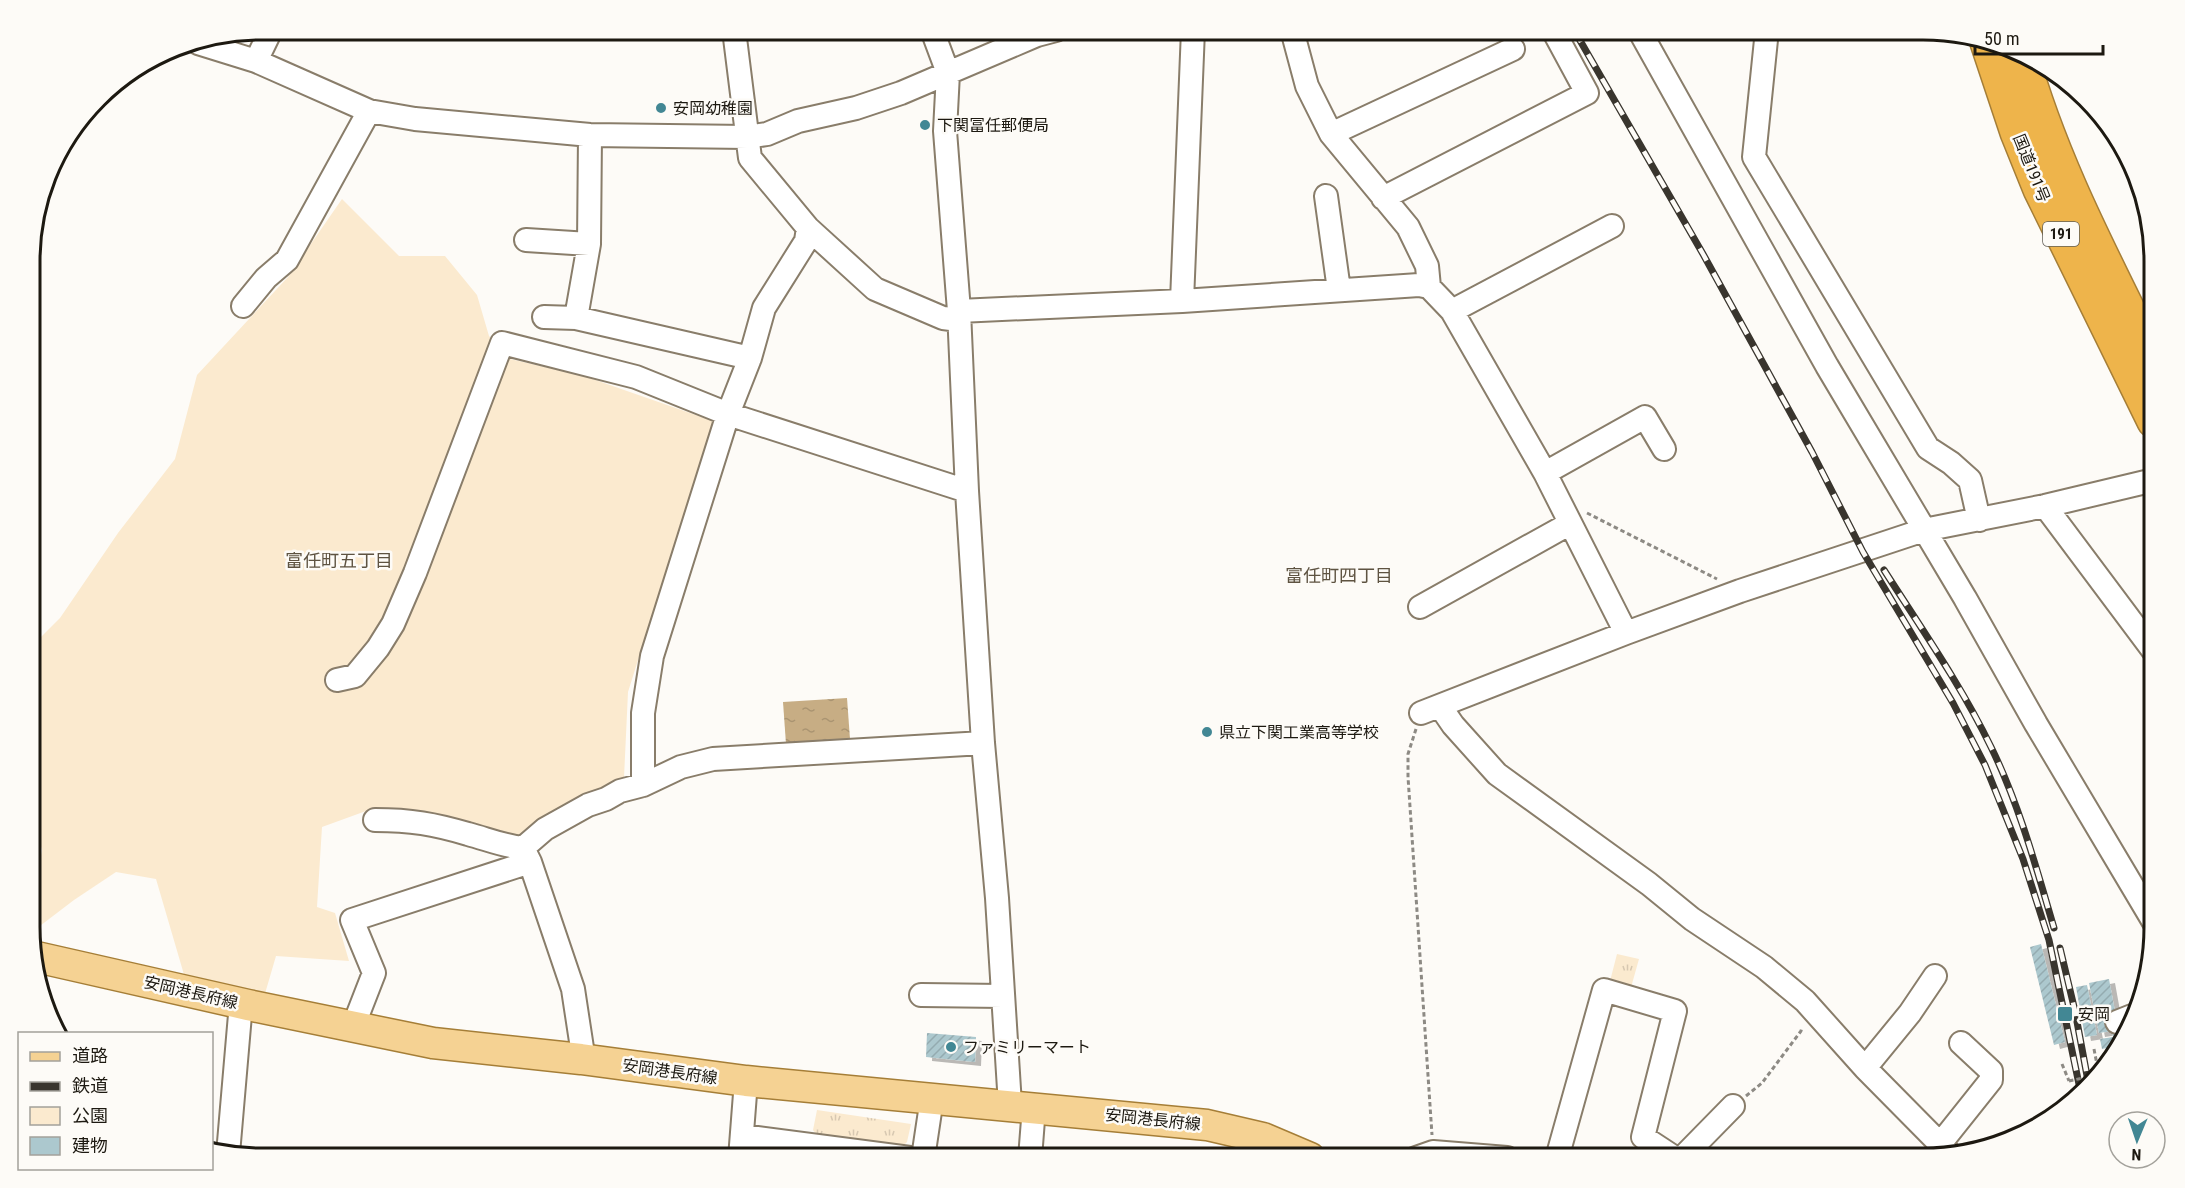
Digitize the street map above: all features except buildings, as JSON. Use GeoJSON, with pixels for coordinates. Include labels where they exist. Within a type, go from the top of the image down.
{"type":"FeatureCollection","features":[{"type":"Feature","properties":{"kind":"highway","name":"国道191号"},"geometry":{"type":"LineString","coordinates":[[1990,51],[2017,132],[2040,189],[2144,401]]}},
{"type":"Feature","properties":{"kind":"highway","name":"国道191号"},"geometry":{"type":"LineString","coordinates":[[2025,65],[2048,136],[2077,204],[2144,341]]}},
{"type":"Feature","properties":{"kind":"main road","name":"安岡港長府線"},"geometry":{"type":"LineString","coordinates":[[43,958],[241,1004],[433,1043],[581,1059],[746,1082],[1207,1125],[1263,1138],[1286,1148]]}},
{"type":"Feature","properties":{"kind":"street"},"geometry":{"type":"LineString","coordinates":[[256,61],[266,40]]}},
{"type":"Feature","properties":{"kind":"street"},"geometry":{"type":"LineString","coordinates":[[735,40],[750,158],[808,228],[875,290],[943,318],[1182,300],[1429,286]]}},
{"type":"Feature","properties":{"kind":"street"},"geometry":{"type":"LineString","coordinates":[[936,40],[948,73],[945,131],[959,316],[967,491],[983,743],[1003,996],[1028,1148]]}},
{"type":"Feature","properties":{"kind":"street"},"geometry":{"type":"LineString","coordinates":[[210,47],[256,61],[369,111],[439,122],[590,135],[747,137],[767,134],[798,122],[856,108],[901,93],[1025,40]]}},
{"type":"Feature","properties":{"kind":"street"},"geometry":{"type":"LineString","coordinates":[[1182,300],[1193,40]]}},
{"type":"Feature","properties":{"kind":"street"},"geometry":{"type":"LineString","coordinates":[[1295,40],[1307,86],[1331,134],[1408,227],[1427,266],[1429,286],[1452,310],[1545,473],[1626,633]]}},
{"type":"Feature","properties":{"kind":"street"},"geometry":{"type":"LineString","coordinates":[[1383,198],[1587,93],[1558,40]]}},
{"type":"Feature","properties":{"kind":"street"},"geometry":{"type":"LineString","coordinates":[[1645,40],[1827,366],[2144,907]]}},
{"type":"Feature","properties":{"kind":"street"},"geometry":{"type":"LineString","coordinates":[[1766,40],[1754,157],[1928,448],[1951,462],[1970,480],[1979,520]]}},
{"type":"Feature","properties":{"kind":"street"},"geometry":{"type":"LineString","coordinates":[[1331,134],[1513,49]]}},
{"type":"Feature","properties":{"kind":"street"},"geometry":{"type":"LineString","coordinates":[[243,306],[266,278],[287,260],[369,111]]}},
{"type":"Feature","properties":{"kind":"street"},"geometry":{"type":"LineString","coordinates":[[576,318],[589,244],[590,135]]}},
{"type":"Feature","properties":{"kind":"street"},"geometry":{"type":"LineString","coordinates":[[1326,196],[1339,290]]}},
{"type":"Feature","properties":{"kind":"street"},"geometry":{"type":"LineString","coordinates":[[1452,310],[1567,257],[1612,226]]}},
{"type":"Feature","properties":{"kind":"street"},"geometry":{"type":"LineString","coordinates":[[643,785],[643,713],[651,656],[728,414],[750,358],[764,308],[806,241],[808,228]]}},
{"type":"Feature","properties":{"kind":"street"},"geometry":{"type":"LineString","coordinates":[[526,240],[589,244]]}},
{"type":"Feature","properties":{"kind":"street"},"geometry":{"type":"LineString","coordinates":[[544,317],[576,318],[750,358]]}},
{"type":"Feature","properties":{"kind":"street"},"geometry":{"type":"LineString","coordinates":[[337,680],[355,676],[378,648],[393,624],[415,573],[502,343],[636,376],[728,414],[967,491]]}},
{"type":"Feature","properties":{"kind":"street"},"geometry":{"type":"LineString","coordinates":[[1545,473],[1645,417],[1664,448]]}},
{"type":"Feature","properties":{"kind":"street"},"geometry":{"type":"LineString","coordinates":[[1430,709],[1740,591],[1924,530],[2045,506],[2144,482]]}},
{"type":"Feature","properties":{"kind":"street"},"geometry":{"type":"LineString","coordinates":[[2045,506],[2144,640]]}},
{"type":"Feature","properties":{"kind":"street"},"geometry":{"type":"LineString","coordinates":[[1420,607],[1569,524]]}},
{"type":"Feature","properties":{"kind":"street"},"geometry":{"type":"LineString","coordinates":[[1430,709],[1453,725],[1497,774],[1648,884],[1692,919],[1764,967],[1805,1001],[1865,1068],[1942,1147]]}},
{"type":"Feature","properties":{"kind":"street"},"geometry":{"type":"LineString","coordinates":[[353,1027],[374,973],[352,920],[526,855],[545,829],[588,805],[621,791],[643,785],[681,767],[713,759],[983,743]]}},
{"type":"Feature","properties":{"kind":"street"},"geometry":{"type":"LineString","coordinates":[[375,820],[410,820],[460,832],[526,855],[573,988],[582,1048],[581,1059]]}},
{"type":"Feature","properties":{"kind":"street"},"geometry":{"type":"LineString","coordinates":[[1865,1068],[1910,1013],[1935,976]]}},
{"type":"Feature","properties":{"kind":"street"},"geometry":{"type":"LineString","coordinates":[[1560,1148],[1604,990],[1675,1011],[1643,1137],[1660,1148]]}},
{"type":"Feature","properties":{"kind":"street"},"geometry":{"type":"LineString","coordinates":[[921,995],[1003,996]]}},
{"type":"Feature","properties":{"kind":"street"},"geometry":{"type":"LineString","coordinates":[[229,1145],[241,1004]]}},
{"type":"Feature","properties":{"kind":"street"},"geometry":{"type":"LineString","coordinates":[[1947,1146],[1991,1080],[1991,1071],[1961,1043]]}},
{"type":"Feature","properties":{"kind":"street"},"geometry":{"type":"LineString","coordinates":[[741,1147],[746,1082]]}},
{"type":"Feature","properties":{"kind":"street"},"geometry":{"type":"LineString","coordinates":[[924,1148],[932,1098]]}},
{"type":"Feature","properties":{"kind":"street"},"geometry":{"type":"LineString","coordinates":[[1693,1148],[1733,1106]]}},
{"type":"Feature","properties":{"kind":"path"},"geometry":{"type":"LineString","coordinates":[[1556,497],[1740,591]]}},
{"type":"Feature","properties":{"kind":"path"},"geometry":{"type":"LineString","coordinates":[[1425,1148],[1408,754],[1430,709]]}},
{"type":"Feature","properties":{"kind":"path"},"geometry":{"type":"LineString","coordinates":[[1733,1106],[1762,1083],[1801,1031],[1805,1001]]}},
{"type":"Feature","properties":{"kind":"path"},"geometry":{"type":"LineString","coordinates":[[2094,1049],[2097,1064]]}},
{"type":"Feature","properties":{"kind":"path"},"geometry":{"type":"LineString","coordinates":[[2062,1064],[2069,1081],[2084,1078]]}},
{"type":"Feature","properties":{"kind":"green space"},"geometry":{"type":"Polygon","coordinates":[[[342,199],[399,256],[445,256],[477,295],[489,336],[510,359],[584,376],[713,421],[628,692],[624,778],[517,837],[421,811],[366,811],[322,827],[317,907],[335,913],[349,961],[276,956],[264,997],[185,978],[156,879],[116,872],[40,926],[42,850],[40,843],[40,638],[60,618],[118,533],[175,459],[197,375],[288,277],[342,199]]]}},
{"type":"Feature","properties":{"kind":"green space"},"geometry":{"type":"Polygon","coordinates":[[[1617,954],[1639,959],[1630,991],[1609,985],[1617,954]]]}},
{"type":"Feature","properties":{"kind":"green space"},"geometry":{"type":"Polygon","coordinates":[[[817,1110],[911,1124],[907,1142],[901,1148],[819,1137],[813,1130],[817,1110]]]}},
{"type":"Feature","properties":{"kind":"water"},"geometry":{"type":"Polygon","coordinates":[[[847,698],[850,739],[786,744],[783,702],[847,698]]]}},
{"type":"Feature","properties":{"kind":"railway"},"geometry":{"type":"LineString","coordinates":[[1580,40],[1703,254],[1812,452],[1863,552],[1953,703],[1985,765],[2023,859],[2049,940],[2079,1084]]}},
{"type":"Feature","properties":{"kind":"railway"},"geometry":{"type":"LineString","coordinates":[[1884,570],[1954,679],[1991,747],[2018,813],[2054,928]]}},
{"type":"Feature","properties":{"kind":"railway"},"geometry":{"type":"LineString","coordinates":[[2060,948],[2087,1075]]}},
{"type":"Feature","properties":{"kind":"place","name":"安岡幼稚園"},"geometry":{"type":"Point","coordinates":[661,108]}},
{"type":"Feature","properties":{"kind":"place","name":"下関冨任郵便局"},"geometry":{"type":"Point","coordinates":[925,125]}},
{"type":"Feature","properties":{"kind":"place","name":"県立下関工業高等学校"},"geometry":{"type":"Point","coordinates":[1207,732]}},
{"type":"Feature","properties":{"kind":"place","name":"安岡"},"geometry":{"type":"Point","coordinates":[2065,1014]}},
{"type":"Feature","properties":{"kind":"place","name":"ファミリーマート"},"geometry":{"type":"Point","coordinates":[951,1047]}},
{"type":"Feature","properties":{"kind":"district","name":"富任町五丁目"},"geometry":{"type":"Point","coordinates":[339,561]}},
{"type":"Feature","properties":{"kind":"district","name":"富任町四丁目"},"geometry":{"type":"Point","coordinates":[1339,576]}}]}
